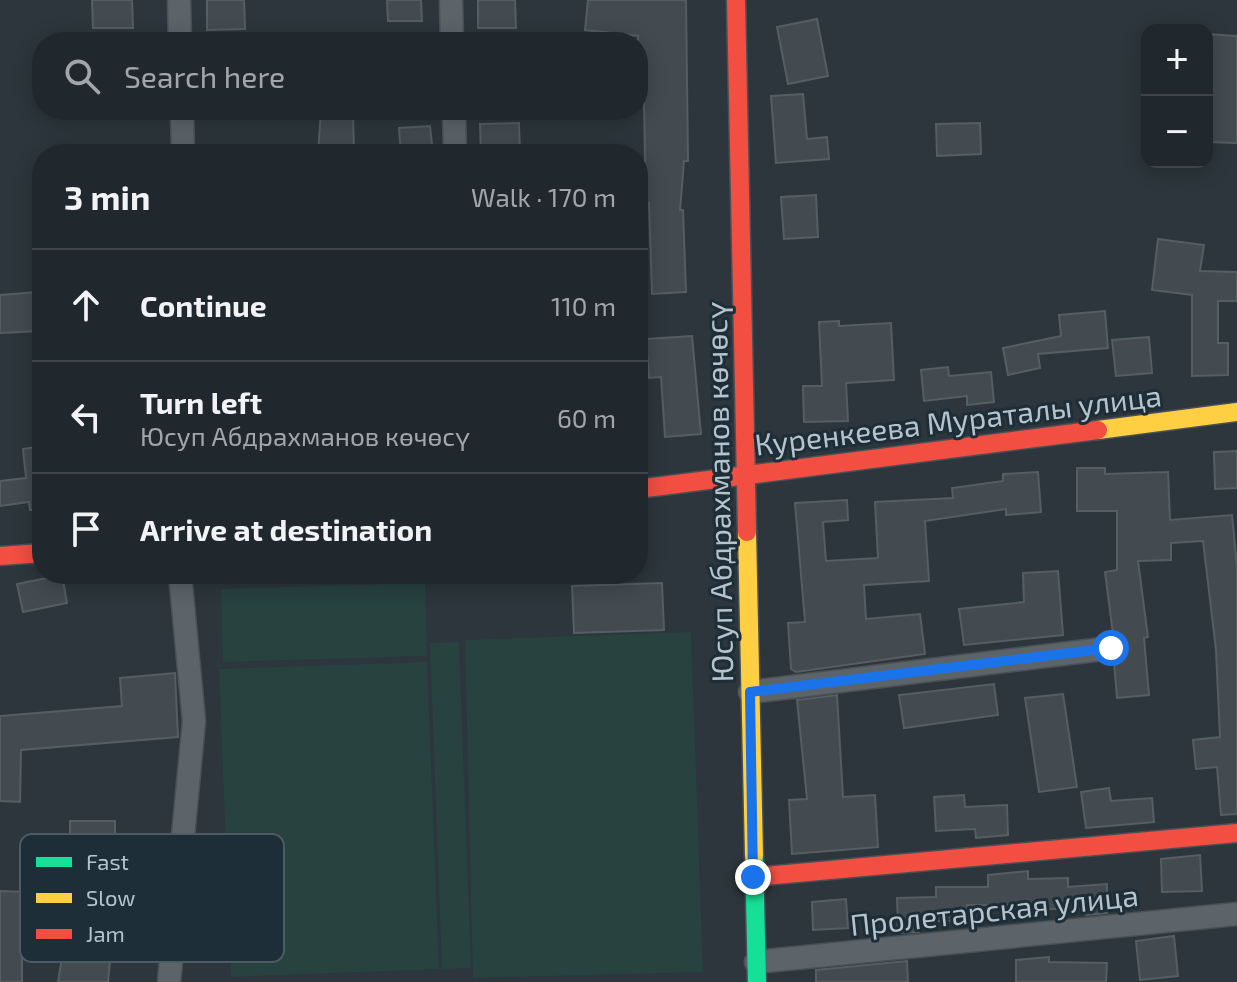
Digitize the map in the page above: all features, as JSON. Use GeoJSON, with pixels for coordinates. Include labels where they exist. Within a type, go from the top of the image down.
{"type":"FeatureCollection","features":[{"type":"Feature","properties":{"kind":"street"},"geometry":{"type":"LineString","coordinates":[[179,0],[180,32]]}},
{"type":"Feature","properties":{"kind":"street"},"geometry":{"type":"LineString","coordinates":[[451,0],[452,32]]}},
{"type":"Feature","properties":{"kind":"street","name":"Юсуп Абдрахманов көчөсү"},"geometry":{"type":"LineString","coordinates":[[736,0],[756,972]]}},
{"type":"Feature","properties":{"kind":"street"},"geometry":{"type":"LineString","coordinates":[[182,120],[183,144]]}},
{"type":"Feature","properties":{"kind":"street"},"geometry":{"type":"LineString","coordinates":[[454,120],[455,144]]}},
{"type":"Feature","properties":{"kind":"street","name":"Куренкеева Мураталы улица"},"geometry":{"type":"LineString","coordinates":[[648,488],[1237,412]]}},
{"type":"Feature","properties":{"kind":"street"},"geometry":{"type":"LineString","coordinates":[[0,556],[32,554]]}},
{"type":"Feature","properties":{"kind":"street"},"geometry":{"type":"LineString","coordinates":[[181,584],[194,721],[183,834]]}},
{"type":"Feature","properties":{"kind":"street"},"geometry":{"type":"LineString","coordinates":[[750,692],[1111,648]]}},
{"type":"Feature","properties":{"kind":"street"},"geometry":{"type":"LineString","coordinates":[[753,877],[1237,833]]}},
{"type":"Feature","properties":{"kind":"street","name":"Пролетарская улица"},"geometry":{"type":"LineString","coordinates":[[756,972],[1237,914]]}},
{"type":"Feature","properties":{"kind":"street"},"geometry":{"type":"LineString","coordinates":[[169,982],[171,962]]}},
{"type":"Feature","properties":{"kind":"green space"},"geometry":{"type":"Polygon","coordinates":[[[425,584],[427,656],[223,662],[221,589],[425,584]]]}},
{"type":"Feature","properties":{"kind":"green space"},"geometry":{"type":"Polygon","coordinates":[[[691,632],[703,972],[473,978],[465,640],[691,632]]]}},
{"type":"Feature","properties":{"kind":"green space"},"geometry":{"type":"Polygon","coordinates":[[[459,642],[471,968],[442,969],[430,643],[459,642]]]}},
{"type":"Feature","properties":{"kind":"green space"},"geometry":{"type":"Polygon","coordinates":[[[427,662],[439,969],[231,977],[230,962],[284,962],[284,834],[225,834],[219,669],[427,662]]]}},
{"type":"Feature","properties":{"kind":"building"},"geometry":{"type":"Polygon","coordinates":[[[92,0],[132,0],[133,28],[93,28],[92,0]]]}},
{"type":"Feature","properties":{"kind":"building"},"geometry":{"type":"Polygon","coordinates":[[[207,0],[244,0],[245,29],[207,30],[207,0]]]}},
{"type":"Feature","properties":{"kind":"building"},"geometry":{"type":"Polygon","coordinates":[[[387,0],[421,0],[422,21],[388,21],[387,0]]]}},
{"type":"Feature","properties":{"kind":"building"},"geometry":{"type":"Polygon","coordinates":[[[478,0],[515,0],[516,28],[478,28],[478,0]]]}},
{"type":"Feature","properties":{"kind":"building"},"geometry":{"type":"Polygon","coordinates":[[[588,0],[686,0],[688,161],[684,161],[680,210],[683,210],[686,292],[652,294],[648,144],[645,144],[644,120],[648,120],[648,32],[585,30],[588,0]]]}},
{"type":"Feature","properties":{"kind":"building"},"geometry":{"type":"Polygon","coordinates":[[[817,19],[828,76],[788,84],[777,27],[817,19]]]}},
{"type":"Feature","properties":{"kind":"building"},"geometry":{"type":"Polygon","coordinates":[[[1213,34],[1237,36],[1237,143],[1213,142],[1213,34]]]}},
{"type":"Feature","properties":{"kind":"building"},"geometry":{"type":"Polygon","coordinates":[[[803,94],[807,139],[827,137],[829,159],[776,163],[771,96],[803,94]]]}},
{"type":"Feature","properties":{"kind":"building"},"geometry":{"type":"Polygon","coordinates":[[[320,120],[353,120],[354,144],[319,144],[320,120]]]}},
{"type":"Feature","properties":{"kind":"building"},"geometry":{"type":"Polygon","coordinates":[[[519,123],[520,144],[481,144],[480,124],[519,123]]]}},
{"type":"Feature","properties":{"kind":"building"},"geometry":{"type":"Polygon","coordinates":[[[980,123],[981,154],[937,156],[936,124],[980,123]]]}},
{"type":"Feature","properties":{"kind":"building"},"geometry":{"type":"Polygon","coordinates":[[[430,126],[432,144],[400,144],[399,128],[430,126]]]}},
{"type":"Feature","properties":{"kind":"building"},"geometry":{"type":"Polygon","coordinates":[[[816,195],[818,237],[784,239],[781,197],[816,195]]]}},
{"type":"Feature","properties":{"kind":"building"},"geometry":{"type":"Polygon","coordinates":[[[1158,239],[1204,245],[1200,271],[1237,272],[1237,301],[1218,301],[1218,343],[1228,343],[1228,375],[1192,376],[1192,295],[1152,290],[1158,239]]]}},
{"type":"Feature","properties":{"kind":"building"},"geometry":{"type":"Polygon","coordinates":[[[32,292],[32,331],[0,333],[0,295],[32,292]]]}},
{"type":"Feature","properties":{"kind":"building"},"geometry":{"type":"Polygon","coordinates":[[[1105,311],[1108,348],[1038,354],[1040,368],[1008,375],[1003,348],[1061,336],[1059,315],[1105,311]]]}},
{"type":"Feature","properties":{"kind":"building"},"geometry":{"type":"Polygon","coordinates":[[[839,321],[839,326],[891,323],[894,380],[846,383],[848,421],[804,422],[803,386],[822,386],[819,322],[839,321]]]}},
{"type":"Feature","properties":{"kind":"building"},"geometry":{"type":"Polygon","coordinates":[[[692,336],[701,434],[665,437],[661,377],[649,378],[648,339],[692,336]]]}},
{"type":"Feature","properties":{"kind":"building"},"geometry":{"type":"Polygon","coordinates":[[[1149,337],[1152,373],[1116,376],[1112,340],[1149,337]]]}},
{"type":"Feature","properties":{"kind":"building"},"geometry":{"type":"Polygon","coordinates":[[[948,367],[949,376],[991,372],[994,402],[967,405],[967,396],[924,401],[921,370],[948,367]]]}},
{"type":"Feature","properties":{"kind":"building"},"geometry":{"type":"Polygon","coordinates":[[[32,448],[32,510],[29,502],[0,506],[0,481],[26,478],[23,449],[32,448]]]}},
{"type":"Feature","properties":{"kind":"building"},"geometry":{"type":"Polygon","coordinates":[[[1237,451],[1237,488],[1215,489],[1214,452],[1237,451]]]}},
{"type":"Feature","properties":{"kind":"building"},"geometry":{"type":"Polygon","coordinates":[[[1077,468],[1105,468],[1105,474],[1168,472],[1170,520],[1232,515],[1237,567],[1237,814],[1221,815],[1217,767],[1196,769],[1193,740],[1220,737],[1216,650],[1203,541],[1171,543],[1171,560],[1138,561],[1148,637],[1144,638],[1149,695],[1117,698],[1114,662],[1123,654],[1125,647],[1122,639],[1113,634],[1105,572],[1117,570],[1117,511],[1077,511],[1077,468]]]}},
{"type":"Feature","properties":{"kind":"building"},"geometry":{"type":"Polygon","coordinates":[[[1038,472],[1041,512],[1006,515],[1006,509],[925,521],[929,581],[864,585],[866,619],[920,614],[925,654],[796,672],[791,669],[788,623],[805,622],[795,503],[847,500],[848,520],[823,522],[826,561],[878,558],[875,502],[953,498],[952,488],[1003,481],[1003,474],[1038,472]]]}},
{"type":"Feature","properties":{"kind":"building"},"geometry":{"type":"Polygon","coordinates":[[[1058,571],[1063,635],[964,645],[959,609],[1024,602],[1023,573],[1058,571]]]}},
{"type":"Feature","properties":{"kind":"building"},"geometry":{"type":"Polygon","coordinates":[[[32,581],[32,584],[64,584],[67,603],[23,612],[17,584],[32,581]]]}},
{"type":"Feature","properties":{"kind":"building"},"geometry":{"type":"Polygon","coordinates":[[[662,583],[664,630],[574,633],[572,586],[662,583]]]}},
{"type":"Feature","properties":{"kind":"building"},"geometry":{"type":"Polygon","coordinates":[[[175,673],[178,737],[21,750],[20,802],[0,801],[0,716],[122,706],[120,678],[175,673]]]}},
{"type":"Feature","properties":{"kind":"building"},"geometry":{"type":"Polygon","coordinates":[[[994,684],[998,715],[904,728],[899,695],[994,684]]]}},
{"type":"Feature","properties":{"kind":"building"},"geometry":{"type":"Polygon","coordinates":[[[1063,694],[1077,787],[1039,792],[1025,698],[1063,694]]]}},
{"type":"Feature","properties":{"kind":"building"},"geometry":{"type":"Polygon","coordinates":[[[837,695],[843,797],[875,795],[878,847],[792,854],[789,800],[807,799],[797,700],[837,695]]]}},
{"type":"Feature","properties":{"kind":"building"},"geometry":{"type":"Polygon","coordinates":[[[1109,788],[1111,801],[1152,798],[1154,822],[1086,828],[1081,792],[1109,788]]]}},
{"type":"Feature","properties":{"kind":"building"},"geometry":{"type":"Polygon","coordinates":[[[964,795],[965,807],[1007,805],[1008,835],[976,838],[975,829],[936,831],[934,797],[964,795]]]}},
{"type":"Feature","properties":{"kind":"building"},"geometry":{"type":"Polygon","coordinates":[[[70,821],[115,821],[115,834],[70,834],[70,821]]]}},
{"type":"Feature","properties":{"kind":"building"},"geometry":{"type":"Polygon","coordinates":[[[1200,855],[1202,891],[1162,892],[1161,859],[1200,855]]]}},
{"type":"Feature","properties":{"kind":"building"},"geometry":{"type":"Polygon","coordinates":[[[1028,871],[1028,879],[1068,878],[1068,887],[1107,884],[1107,913],[1086,915],[1086,909],[1045,909],[1045,905],[967,905],[967,921],[918,921],[919,932],[898,933],[897,898],[936,897],[936,887],[988,887],[988,875],[1028,871]]]}},
{"type":"Feature","properties":{"kind":"building"},"geometry":{"type":"Polygon","coordinates":[[[0,891],[20,892],[22,982],[0,982],[0,891]]]}},
{"type":"Feature","properties":{"kind":"building"},"geometry":{"type":"Polygon","coordinates":[[[846,899],[848,928],[813,930],[812,902],[846,899]]]}},
{"type":"Feature","properties":{"kind":"building"},"geometry":{"type":"Polygon","coordinates":[[[1174,936],[1178,976],[1140,980],[1136,941],[1174,936]]]}},
{"type":"Feature","properties":{"kind":"building"},"geometry":{"type":"Polygon","coordinates":[[[1049,957],[1049,962],[1107,963],[1106,982],[1016,982],[1016,960],[1049,957]]]}},
{"type":"Feature","properties":{"kind":"building"},"geometry":{"type":"Polygon","coordinates":[[[907,961],[908,982],[816,982],[816,970],[907,961]]]}},
{"type":"Feature","properties":{"kind":"building"},"geometry":{"type":"Polygon","coordinates":[[[61,962],[110,962],[108,982],[58,982],[61,962]]]}},
{"type":"Feature","properties":{"kind":"traffic: fast"},"geometry":{"type":"LineString","coordinates":[[754,855],[757,982]]}},
{"type":"Feature","properties":{"kind":"traffic: slow"},"geometry":{"type":"LineString","coordinates":[[1098,430],[1237,412]]}},
{"type":"Feature","properties":{"kind":"traffic: slow"},"geometry":{"type":"LineString","coordinates":[[747,532],[754,855]]}},
{"type":"Feature","properties":{"kind":"traffic: jam"},"geometry":{"type":"LineString","coordinates":[[736,0],[747,532]]}},
{"type":"Feature","properties":{"kind":"traffic: jam"},"geometry":{"type":"LineString","coordinates":[[648,488],[1098,430]]}},
{"type":"Feature","properties":{"kind":"traffic: jam"},"geometry":{"type":"LineString","coordinates":[[0,556],[32,554]]}},
{"type":"Feature","properties":{"kind":"traffic: jam"},"geometry":{"type":"LineString","coordinates":[[753,877],[1237,833]]}},
{"type":"Feature","properties":{"kind":"route"},"geometry":{"type":"LineString","coordinates":[[753,877],[750,692],[1111,648]]}}]}
